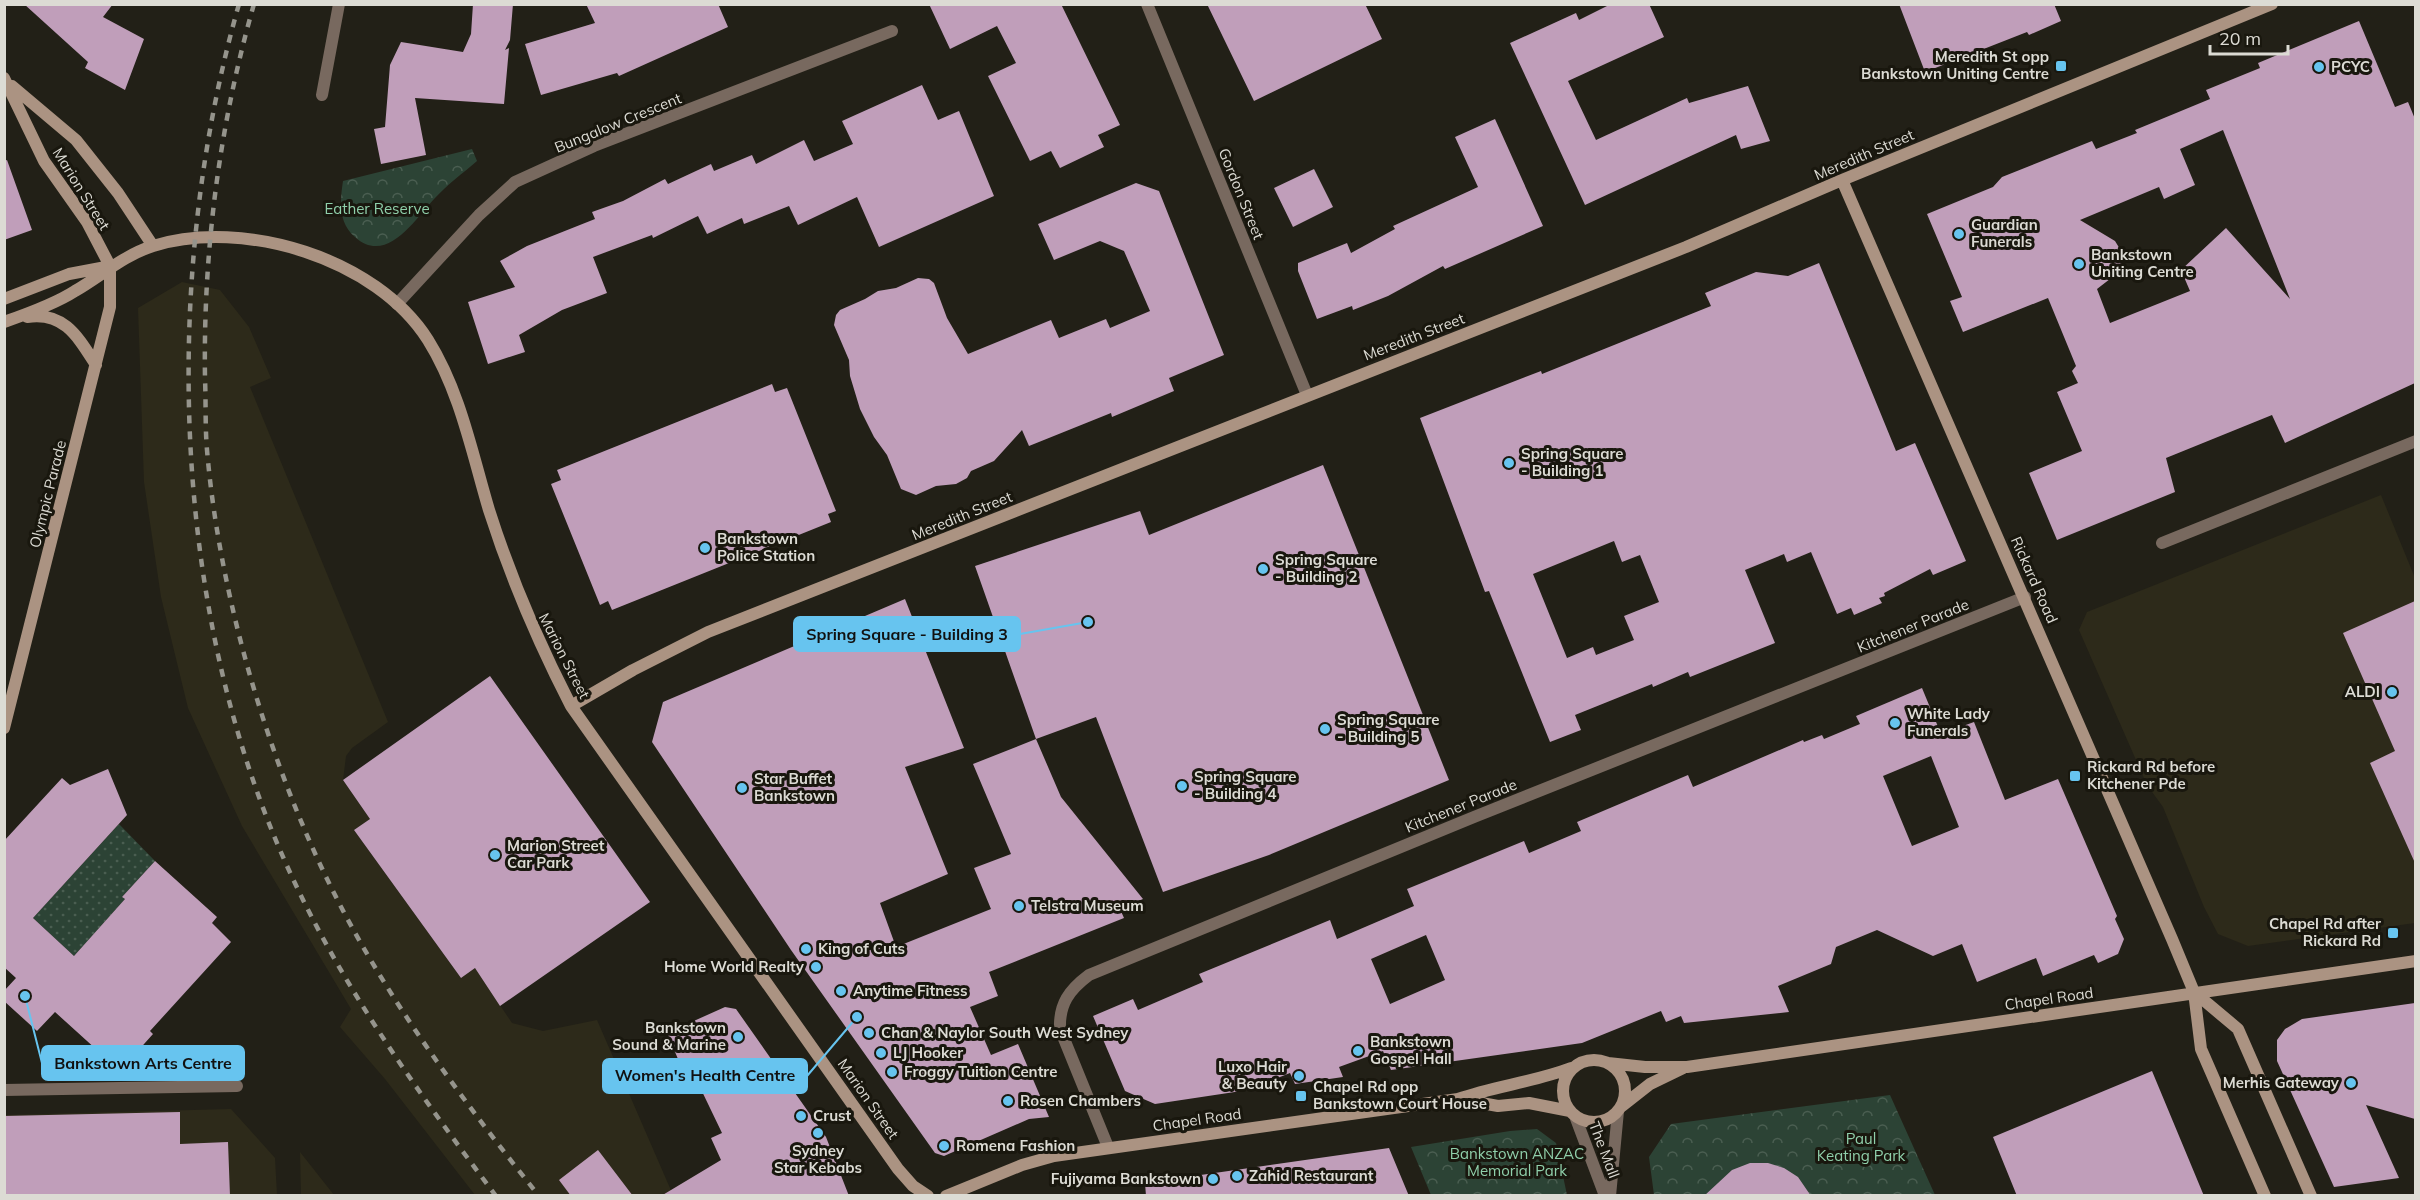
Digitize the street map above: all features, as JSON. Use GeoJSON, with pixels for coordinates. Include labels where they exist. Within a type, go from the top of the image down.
{"type":"FeatureCollection","features":[{"type":"Feature","properties":{"kind":"main road","name":"Meredith Street"},"geometry":{"type":"LineString","coordinates":[[571,706],[633,670],[708,633],[1686,247],[1842,180],[2272,4]]}},
{"type":"Feature","properties":{"kind":"main road","name":"Marion Street"},"geometry":{"type":"LineString","coordinates":[[6,81],[76,140],[118,194],[153,246]]}},
{"type":"Feature","properties":{"kind":"main road","name":"Marion Street"},"geometry":{"type":"LineString","coordinates":[[6,81],[44,161],[87,222],[110,266],[153,246],[216,238],[250,240],[292,247],[316,254],[352,273],[397,304],[426,338],[446,374],[513,582],[536,640],[571,706],[898,1169],[913,1186],[928,1196]]}},
{"type":"Feature","properties":{"kind":"main road","name":"Rickard Road"},"geometry":{"type":"LineString","coordinates":[[1842,180],[2025,597],[2194,992],[2201,1049],[2265,1196]]}},
{"type":"Feature","properties":{"kind":"main road"},"geometry":{"type":"LineString","coordinates":[[4,299],[69,274],[110,266]]}},
{"type":"Feature","properties":{"kind":"main road"},"geometry":{"type":"LineString","coordinates":[[8,320],[74,292],[110,266]]}},
{"type":"Feature","properties":{"kind":"main road","name":"Olympic Parade"},"geometry":{"type":"LineString","coordinates":[[4,728],[110,308],[110,266]]}},
{"type":"Feature","properties":{"kind":"main road"},"geometry":{"type":"LineString","coordinates":[[8,320],[42,314],[58,319],[81,342],[96,365]]}},
{"type":"Feature","properties":{"kind":"main road","name":"Chapel Road"},"geometry":{"type":"LineString","coordinates":[[1608,1063],[1646,1067],[1687,1067],[2415,961]]}},
{"type":"Feature","properties":{"kind":"main road","name":"Rickard Road"},"geometry":{"type":"LineString","coordinates":[[2194,992],[2238,1029],[2311,1196]]}},
{"type":"Feature","properties":{"kind":"main road"},"geometry":{"type":"LineString","coordinates":[[1589,1060],[1608,1063],[1618,1071],[1624,1082],[1625,1095],[1619,1109],[1609,1119],[1597,1122],[1585,1121],[1572,1113],[1563,1099],[1563,1086],[1572,1068],[1589,1060]]}},
{"type":"Feature","properties":{"kind":"main road","name":"Chapel Road"},"geometry":{"type":"LineString","coordinates":[[1619,1109],[1650,1083],[1687,1067]]}},
{"type":"Feature","properties":{"kind":"main road","name":"Chapel Road"},"geometry":{"type":"LineString","coordinates":[[946,1196],[1039,1160],[1108,1147],[1458,1099],[1489,1088],[1547,1077],[1572,1068]]}},
{"type":"Feature","properties":{"kind":"main road","name":"Chapel Road"},"geometry":{"type":"LineString","coordinates":[[1458,1099],[1498,1106],[1529,1104],[1572,1113]]}},
{"type":"Feature","properties":{"kind":"street"},"geometry":{"type":"LineString","coordinates":[[322,95],[339,4]]}},
{"type":"Feature","properties":{"kind":"street","name":"Gordon Street"},"geometry":{"type":"LineString","coordinates":[[1147,4],[1307,395]]}},
{"type":"Feature","properties":{"kind":"street","name":"Bungalow Crescent"},"geometry":{"type":"LineString","coordinates":[[397,304],[479,215],[515,182],[594,146],[892,31]]}},
{"type":"Feature","properties":{"kind":"street"},"geometry":{"type":"LineString","coordinates":[[2163,543],[2415,441]]}},
{"type":"Feature","properties":{"kind":"street","name":"Kitchener Parade"},"geometry":{"type":"LineString","coordinates":[[1108,1147],[1060,1029],[1059,1015],[1068,994],[1089,975],[1485,813],[2025,597]]}},
{"type":"Feature","properties":{"kind":"street"},"geometry":{"type":"LineString","coordinates":[[4,1090],[237,1086]]}},
{"type":"Feature","properties":{"kind":"street","name":"The Mall"},"geometry":{"type":"LineString","coordinates":[[1610,1196],[1619,1109]]}},
{"type":"Feature","properties":{"kind":"street","name":"The Mall"},"geometry":{"type":"LineString","coordinates":[[1572,1113],[1605,1196]]}},
{"type":"Feature","properties":{"kind":"shaded area"},"geometry":{"type":"Polygon","coordinates":[[[182,282],[220,290],[249,327],[271,378],[250,387],[388,722],[352,748],[346,756],[343,780],[370,819],[354,830],[461,978],[475,968],[512,1023],[543,1031],[597,1020],[673,1195],[475,1195],[385,1079],[340,1027],[351,1009],[242,826],[188,708],[161,597],[144,482],[138,308],[182,282]]]}},
{"type":"Feature","properties":{"kind":"shaded area"},"geometry":{"type":"Polygon","coordinates":[[[2381,495],[2415,578],[2415,923],[2248,946],[2218,934],[2204,907],[2163,807],[2147,785],[2079,630],[2087,612],[2381,495]]]}},
{"type":"Feature","properties":{"kind":"shaded area"},"geometry":{"type":"Polygon","coordinates":[[[231,1109],[275,1158],[277,1195],[5,1195],[4,1115],[231,1109]]]}},
{"type":"Feature","properties":{"kind":"shaded area"},"geometry":{"type":"Polygon","coordinates":[[[300,1152],[334,1195],[301,1195],[300,1152]]]}},
{"type":"Feature","properties":{"kind":"green space","name":"Eather Reserve"},"geometry":{"type":"Polygon","coordinates":[[[472,149],[477,161],[450,183],[400,236],[389,243],[378,246],[367,244],[349,231],[342,211],[343,181],[472,149]]]}},
{"type":"Feature","properties":{"kind":"green space"},"geometry":{"type":"Polygon","coordinates":[[[119,824],[155,861],[122,897],[125,899],[74,956],[33,918],[119,824]]]}},
{"type":"Feature","properties":{"kind":"green space","name":"Paul Keating Park"},"geometry":{"type":"Polygon","coordinates":[[[1890,1095],[1935,1195],[1654,1195],[1649,1157],[1671,1124],[1890,1095]]]}},
{"type":"Feature","properties":{"kind":"green space","name":"Bankstown ANZAC Memorial Park"},"geometry":{"type":"Polygon","coordinates":[[[1537,1129],[1556,1143],[1567,1195],[1431,1195],[1411,1147],[1510,1131],[1537,1129]]]}},
{"type":"Feature","properties":{"kind":"building"},"geometry":{"type":"Polygon","coordinates":[[[24,4],[113,4],[103,17],[144,39],[125,90],[85,68],[88,62],[24,4]]]}},
{"type":"Feature","properties":{"kind":"building"},"geometry":{"type":"Polygon","coordinates":[[[473,4],[513,4],[510,40],[505,50],[509,48],[504,104],[415,98],[426,155],[381,164],[374,129],[385,127],[390,65],[401,42],[463,52],[471,34],[473,4]]]}},
{"type":"Feature","properties":{"kind":"building"},"geometry":{"type":"Polygon","coordinates":[[[586,4],[718,4],[728,27],[619,76],[617,73],[541,95],[525,44],[595,23],[586,4]]]}},
{"type":"Feature","properties":{"kind":"building"},"geometry":{"type":"Polygon","coordinates":[[[929,4],[1061,4],[1120,125],[1098,135],[1104,147],[1060,168],[1051,151],[1030,161],[988,76],[1016,63],[997,26],[950,49],[929,4]]]}},
{"type":"Feature","properties":{"kind":"building"},"geometry":{"type":"Polygon","coordinates":[[[1207,4],[1365,4],[1382,39],[1254,101],[1207,4]]]}},
{"type":"Feature","properties":{"kind":"building"},"geometry":{"type":"Polygon","coordinates":[[[1611,4],[1649,4],[1664,37],[1568,81],[1596,140],[1687,98],[1689,103],[1748,86],[1770,141],[1741,149],[1736,135],[1585,205],[1510,43],[1576,13],[1579,20],[1611,4]]]}},
{"type":"Feature","properties":{"kind":"building"},"geometry":{"type":"Polygon","coordinates":[[[1899,4],[2054,4],[2061,21],[2029,35],[2027,32],[1925,72],[1899,4]]]}},
{"type":"Feature","properties":{"kind":"building"},"geometry":{"type":"Polygon","coordinates":[[[2359,21],[2395,107],[2408,102],[2415,119],[2415,383],[2285,443],[2272,415],[2166,458],[2175,492],[2057,540],[2029,473],[2082,451],[2057,392],[2078,383],[2072,371],[2076,366],[2048,298],[1963,332],[1950,301],[1962,297],[1927,214],[1993,187],[2002,177],[2092,141],[2096,149],[2137,133],[2135,130],[2210,99],[2206,90],[2260,68],[2258,63],[2359,21]],[[2223,130],[2180,149],[2195,185],[2164,199],[2159,187],[2080,220],[2115,241],[2123,254],[2124,260],[2119,272],[2097,289],[2110,323],[2190,291],[2181,270],[2226,228],[2290,299],[2223,130]]]}},
{"type":"Feature","properties":{"kind":"building"},"geometry":{"type":"Polygon","coordinates":[[[922,85],[938,120],[959,111],[994,196],[879,247],[857,197],[798,225],[789,206],[744,224],[742,218],[707,234],[698,216],[653,238],[652,235],[593,257],[607,293],[562,310],[519,335],[525,352],[488,364],[468,302],[515,287],[500,261],[527,246],[595,219],[592,212],[623,201],[665,179],[668,184],[711,164],[714,171],[752,155],[756,164],[804,140],[814,161],[853,144],[842,121],[922,85]]]}},
{"type":"Feature","properties":{"kind":"building"},"geometry":{"type":"Polygon","coordinates":[[[1495,119],[1543,226],[1445,269],[1443,266],[1388,296],[1353,310],[1352,306],[1317,319],[1298,271],[1298,263],[1347,243],[1351,253],[1395,229],[1393,226],[1478,187],[1455,137],[1495,119]]]}},
{"type":"Feature","properties":{"kind":"building"},"geometry":{"type":"Polygon","coordinates":[[[7,160],[32,230],[4,240],[4,161],[7,160]]]}},
{"type":"Feature","properties":{"kind":"building"},"geometry":{"type":"Polygon","coordinates":[[[1314,169],[1333,207],[1293,227],[1274,188],[1314,169]]]}},
{"type":"Feature","properties":{"kind":"building"},"geometry":{"type":"Polygon","coordinates":[[[1136,183],[1159,191],[1224,355],[1169,378],[1174,391],[1112,417],[1111,413],[1029,446],[1022,430],[994,461],[971,471],[967,478],[956,484],[936,486],[916,495],[901,489],[887,455],[874,437],[860,409],[850,376],[849,360],[834,325],[836,315],[840,310],[878,291],[896,288],[918,278],[929,279],[934,283],[947,318],[968,354],[1051,320],[1059,338],[1106,319],[1110,328],[1150,311],[1124,251],[1100,241],[1054,260],[1038,224],[1136,183]]]}},
{"type":"Feature","properties":{"kind":"building"},"geometry":{"type":"Polygon","coordinates":[[[1819,263],[1896,451],[1915,443],[1966,561],[1933,575],[1930,569],[1884,593],[1885,596],[1879,598],[1882,603],[1854,615],[1851,608],[1837,614],[1811,552],[1787,562],[1784,554],[1745,570],[1775,643],[1690,677],[1688,672],[1575,715],[1581,730],[1550,742],[1489,591],[1485,592],[1420,418],[1541,371],[1542,374],[1711,306],[1705,293],[1756,272],[1788,276],[1819,263]],[[1614,541],[1533,574],[1567,658],[1593,647],[1596,655],[1634,640],[1624,616],[1659,602],[1640,555],[1622,562],[1614,541]]]}},
{"type":"Feature","properties":{"kind":"building"},"geometry":{"type":"Polygon","coordinates":[[[772,384],[775,392],[787,388],[836,511],[828,514],[831,522],[612,610],[608,601],[600,605],[551,484],[561,480],[557,470],[772,384]]]}},
{"type":"Feature","properties":{"kind":"building"},"geometry":{"type":"Polygon","coordinates":[[[1323,465],[1449,780],[1269,855],[1163,892],[1096,717],[1036,739],[975,566],[1140,511],[1149,535],[1323,465]]]}},
{"type":"Feature","properties":{"kind":"building"},"geometry":{"type":"Polygon","coordinates":[[[905,599],[964,748],[905,767],[948,874],[880,903],[896,947],[991,909],[974,868],[1011,854],[973,764],[1036,739],[1061,797],[1143,899],[1120,909],[1124,918],[989,972],[998,996],[970,1007],[991,1055],[1018,1044],[1049,1117],[1029,1119],[944,1156],[935,1153],[791,950],[652,742],[663,702],[905,599]]]}},
{"type":"Feature","properties":{"kind":"building","name":"ALDI"},"geometry":{"type":"Polygon","coordinates":[[[2415,601],[2415,863],[2370,763],[2395,751],[2343,633],[2415,601]]]}},
{"type":"Feature","properties":{"kind":"building","name":"Marion Street Car Park"},"geometry":{"type":"Polygon","coordinates":[[[490,676],[650,902],[500,1006],[475,968],[461,978],[354,830],[370,819],[343,780],[490,676]]]}},
{"type":"Feature","properties":{"kind":"building"},"geometry":{"type":"Polygon","coordinates":[[[1922,688],[1941,734],[1974,722],[2005,800],[2058,779],[2117,916],[2115,919],[2124,939],[2118,954],[2098,963],[2094,955],[2043,976],[2036,958],[1977,982],[1962,944],[1933,956],[1877,930],[1836,947],[1831,964],[1778,986],[1789,1012],[1684,1023],[1681,1016],[1666,1022],[1661,1011],[1582,1043],[1391,1070],[1383,1051],[1339,1067],[1343,1077],[1295,1084],[1290,1073],[1248,1090],[1155,1104],[1125,1091],[1093,1016],[1133,999],[1138,1010],[1203,982],[1199,974],[1330,920],[1337,939],[1414,906],[1407,889],[1524,841],[1529,853],[1581,831],[1577,822],[1688,775],[1693,787],[1803,740],[1804,742],[1822,735],[1824,739],[1860,724],[1856,716],[1922,688]],[[1931,756],[1883,776],[1912,846],[1959,827],[1931,756]],[[1426,935],[1371,959],[1390,1004],[1445,980],[1426,935]]]}},
{"type":"Feature","properties":{"kind":"building"},"geometry":{"type":"Polygon","coordinates":[[[108,769],[127,815],[33,918],[74,956],[125,899],[122,897],[155,861],[217,917],[212,923],[231,942],[150,1031],[153,1034],[127,1063],[115,1053],[108,1060],[55,1012],[37,1031],[4,1001],[4,991],[16,978],[4,967],[4,841],[62,778],[70,785],[108,769]]]}},
{"type":"Feature","properties":{"kind":"building","name":"Merhis Gateway"},"geometry":{"type":"Polygon","coordinates":[[[2415,1003],[2415,1119],[2366,1105],[2399,1178],[2334,1187],[2277,1061],[2277,1040],[2285,1029],[2302,1019],[2415,1003]]]}},
{"type":"Feature","properties":{"kind":"building"},"geometry":{"type":"Polygon","coordinates":[[[725,1007],[736,1009],[826,1137],[849,1196],[661,1196],[721,1160],[711,1138],[722,1133],[697,1081],[689,1085],[667,1033],[725,1007]]]}},
{"type":"Feature","properties":{"kind":"building"},"geometry":{"type":"Polygon","coordinates":[[[2152,1071],[2204,1196],[2017,1196],[1993,1137],[2152,1071]]]}},
{"type":"Feature","properties":{"kind":"building"},"geometry":{"type":"Polygon","coordinates":[[[180,1112],[180,1144],[228,1142],[230,1196],[4,1196],[4,1116],[180,1112]]]}},
{"type":"Feature","properties":{"kind":"building"},"geometry":{"type":"Polygon","coordinates":[[[1389,1148],[1409,1196],[1146,1196],[1145,1183],[1389,1148]]]}},
{"type":"Feature","properties":{"kind":"building"},"geometry":{"type":"Polygon","coordinates":[[[598,1150],[633,1196],[571,1196],[559,1180],[598,1150]]]}},
{"type":"Feature","properties":{"kind":"building"},"geometry":{"type":"Polygon","coordinates":[[[1750,1163],[1768,1163],[1784,1168],[1798,1177],[1811,1196],[1704,1196],[1732,1170],[1750,1163]]]}},
{"type":"Feature","properties":{"kind":"railway"},"geometry":{"type":"LineString","coordinates":[[239,4],[214,106],[198,213],[190,321],[190,431],[199,540],[216,648],[244,751],[280,850],[301,897],[350,986],[406,1072],[496,1196]]}},
{"type":"Feature","properties":{"kind":"railway"},"geometry":{"type":"LineString","coordinates":[[254,4],[231,96],[223,143],[210,237],[205,332],[207,450],[222,560],[235,617],[267,730],[286,784],[331,887],[352,927],[426,1046],[539,1196]]}},
{"type":"Feature","properties":{"kind":"place","name":"Meredith St opp Bankstown Uniting Centre"},"geometry":{"type":"Point","coordinates":[2061,66]}},
{"type":"Feature","properties":{"kind":"place","name":"PCYC"},"geometry":{"type":"Point","coordinates":[2319,67]}},
{"type":"Feature","properties":{"kind":"place","name":"Guardian Funerals"},"geometry":{"type":"Point","coordinates":[1959,234]}},
{"type":"Feature","properties":{"kind":"place","name":"Bankstown Uniting Centre"},"geometry":{"type":"Point","coordinates":[2079,264]}},
{"type":"Feature","properties":{"kind":"place","name":"Spring Square - Building 1"},"geometry":{"type":"Point","coordinates":[1509,463]}},
{"type":"Feature","properties":{"kind":"place","name":"Bankstown Police Station"},"geometry":{"type":"Point","coordinates":[705,548]}},
{"type":"Feature","properties":{"kind":"place","name":"Spring Square - Building 2"},"geometry":{"type":"Point","coordinates":[1263,569]}},
{"type":"Feature","properties":{"kind":"place","name":"Spring Square - Building 3"},"geometry":{"type":"Point","coordinates":[1088,622]}},
{"type":"Feature","properties":{"kind":"place","name":"ALDI"},"geometry":{"type":"Point","coordinates":[2392,692]}},
{"type":"Feature","properties":{"kind":"place","name":"White Lady Funerals"},"geometry":{"type":"Point","coordinates":[1895,723]}},
{"type":"Feature","properties":{"kind":"place","name":"Spring Square - Building 5"},"geometry":{"type":"Point","coordinates":[1325,729]}},
{"type":"Feature","properties":{"kind":"place","name":"Rickard Rd before Kitchener Pde"},"geometry":{"type":"Point","coordinates":[2075,776]}},
{"type":"Feature","properties":{"kind":"place","name":"Spring Square - Building 4"},"geometry":{"type":"Point","coordinates":[1182,786]}},
{"type":"Feature","properties":{"kind":"place","name":"Star Buffet Bankstown"},"geometry":{"type":"Point","coordinates":[742,788]}},
{"type":"Feature","properties":{"kind":"place","name":"Marion Street Car Park"},"geometry":{"type":"Point","coordinates":[495,855]}},
{"type":"Feature","properties":{"kind":"place","name":"Telstra Museum"},"geometry":{"type":"Point","coordinates":[1019,906]}},
{"type":"Feature","properties":{"kind":"place","name":"Chapel Rd after Rickard Rd"},"geometry":{"type":"Point","coordinates":[2393,933]}},
{"type":"Feature","properties":{"kind":"place","name":"King of Cuts"},"geometry":{"type":"Point","coordinates":[806,949]}},
{"type":"Feature","properties":{"kind":"place","name":"Home World Realty"},"geometry":{"type":"Point","coordinates":[816,967]}},
{"type":"Feature","properties":{"kind":"place","name":"Anytime Fitness"},"geometry":{"type":"Point","coordinates":[841,991]}},
{"type":"Feature","properties":{"kind":"place","name":"Bankstown Arts Centre"},"geometry":{"type":"Point","coordinates":[25,996]}},
{"type":"Feature","properties":{"kind":"place","name":"Women's Health Centre"},"geometry":{"type":"Point","coordinates":[857,1017]}},
{"type":"Feature","properties":{"kind":"place","name":"Chan & Naylor South West Sydney"},"geometry":{"type":"Point","coordinates":[869,1033]}},
{"type":"Feature","properties":{"kind":"place","name":"Bankstown Sound & Marine"},"geometry":{"type":"Point","coordinates":[738,1037]}},
{"type":"Feature","properties":{"kind":"place","name":"Bankstown Gospel Hall"},"geometry":{"type":"Point","coordinates":[1358,1051]}},
{"type":"Feature","properties":{"kind":"place","name":"LJ Hooker"},"geometry":{"type":"Point","coordinates":[881,1053]}},
{"type":"Feature","properties":{"kind":"place","name":"Froggy Tuition Centre"},"geometry":{"type":"Point","coordinates":[892,1072]}},
{"type":"Feature","properties":{"kind":"place","name":"Luxo Hair & Beauty"},"geometry":{"type":"Point","coordinates":[1299,1076]}},
{"type":"Feature","properties":{"kind":"place","name":"Merhis Gateway"},"geometry":{"type":"Point","coordinates":[2351,1083]}},
{"type":"Feature","properties":{"kind":"place","name":"Chapel Rd opp Bankstown Court House"},"geometry":{"type":"Point","coordinates":[1301,1096]}},
{"type":"Feature","properties":{"kind":"place","name":"Rosen Chambers"},"geometry":{"type":"Point","coordinates":[1008,1101]}},
{"type":"Feature","properties":{"kind":"place","name":"Crust"},"geometry":{"type":"Point","coordinates":[801,1116]}},
{"type":"Feature","properties":{"kind":"place","name":"Sydney Star Kebabs"},"geometry":{"type":"Point","coordinates":[818,1133]}},
{"type":"Feature","properties":{"kind":"place","name":"Romena Fashion"},"geometry":{"type":"Point","coordinates":[944,1146]}},
{"type":"Feature","properties":{"kind":"place","name":"Zahid Restaurant"},"geometry":{"type":"Point","coordinates":[1237,1176]}},
{"type":"Feature","properties":{"kind":"place","name":"Fujiyama Bankstown"},"geometry":{"type":"Point","coordinates":[1213,1179]}}]}
